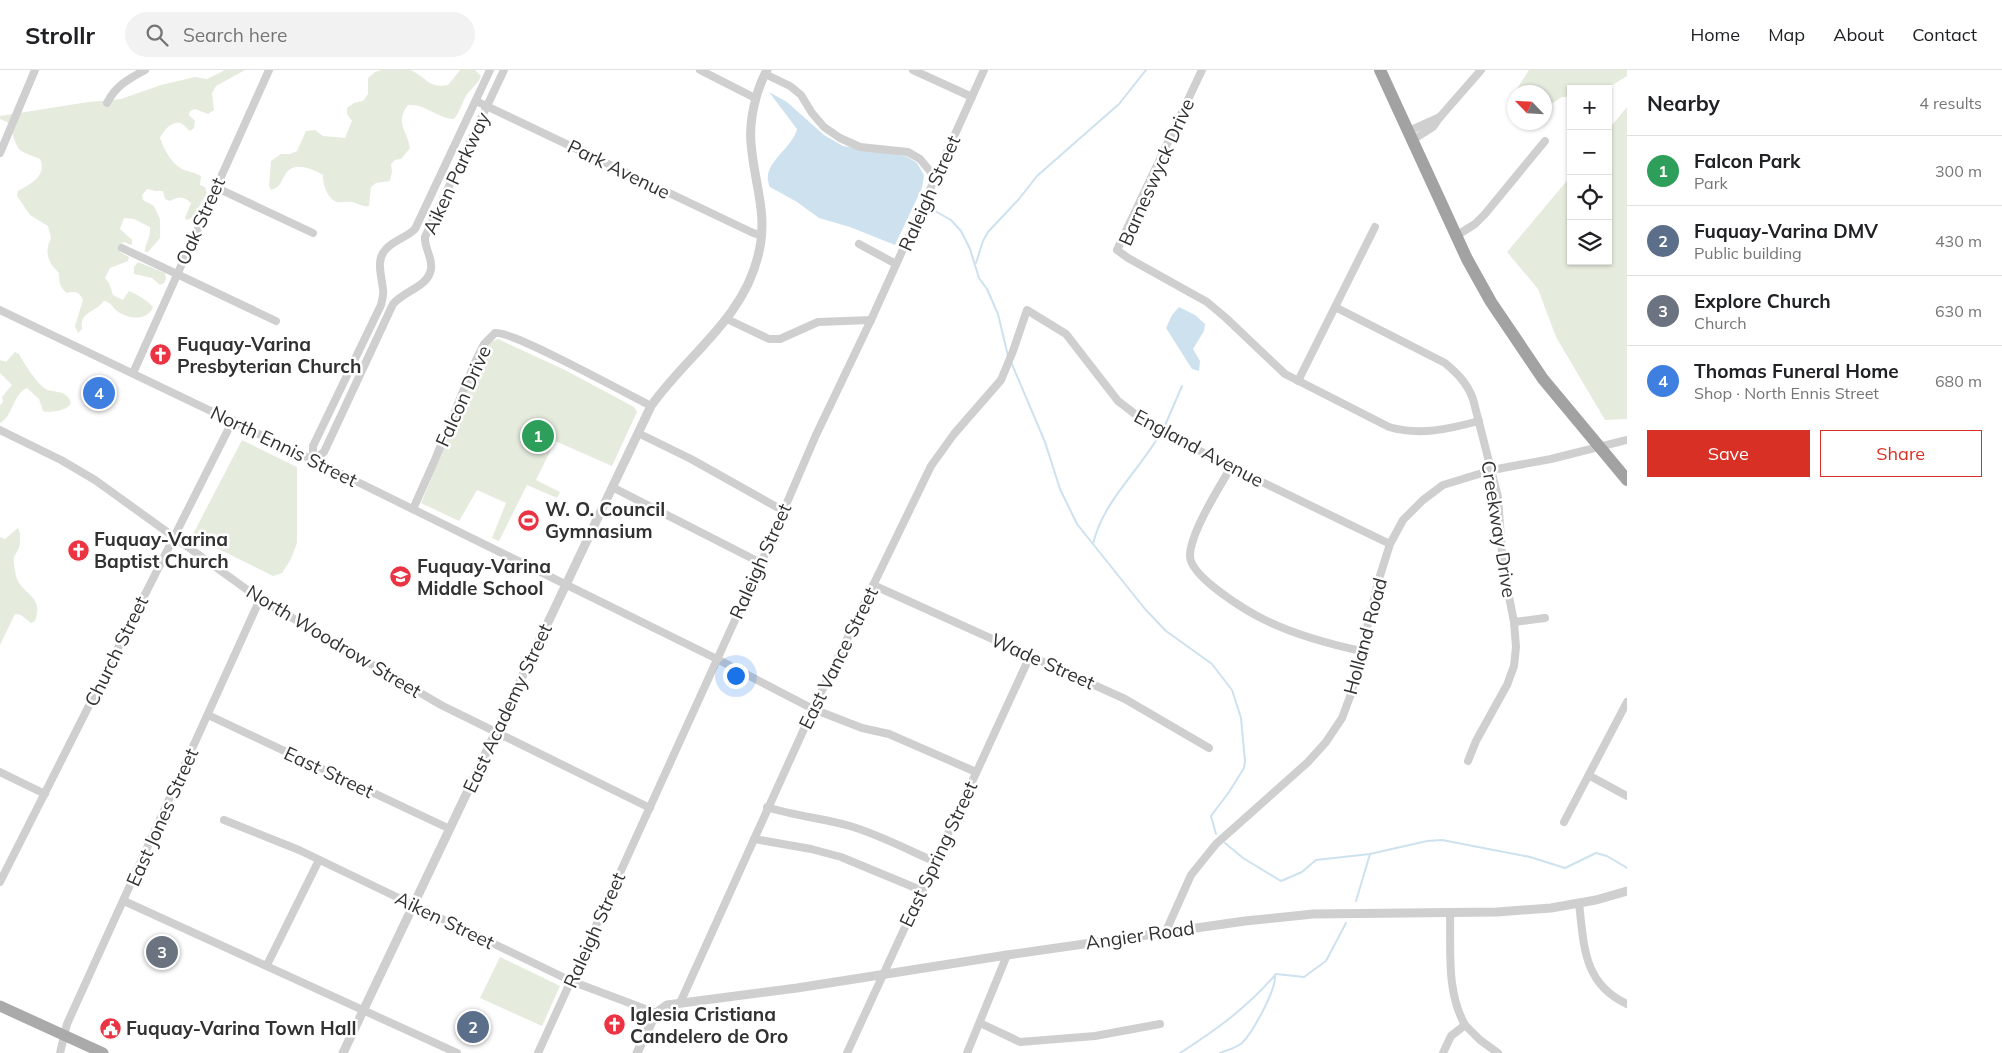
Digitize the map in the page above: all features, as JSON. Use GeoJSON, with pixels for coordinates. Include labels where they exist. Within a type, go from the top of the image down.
{"type":"FeatureCollection","features":[{"type":"Feature","properties":{"kind":"highway"},"geometry":{"type":"LineString","coordinates":[[1380,70],[1456,236],[1491,302],[1543,379],[1627,480]]}},
{"type":"Feature","properties":{"kind":"main road"},"geometry":{"type":"LineString","coordinates":[[0,1006],[103,1053]]}},
{"type":"Feature","properties":{"kind":"street"},"geometry":{"type":"LineString","coordinates":[[0,153],[35,70]]}},
{"type":"Feature","properties":{"kind":"street"},"geometry":{"type":"LineString","coordinates":[[107,103],[112,93],[121,83],[145,70]]}},
{"type":"Feature","properties":{"kind":"street","name":"Oak Street"},"geometry":{"type":"LineString","coordinates":[[133,373],[269,70]]}},
{"type":"Feature","properties":{"kind":"street","name":"Aiken Parkway"},"geometry":{"type":"LineString","coordinates":[[313,460],[313,446],[382,300],[384,292],[380,258],[385,249],[394,242],[408,236],[415,229],[490,70]]}},
{"type":"Feature","properties":{"kind":"street","name":"Aiken Parkway"},"geometry":{"type":"LineString","coordinates":[[313,460],[324,452],[393,305],[405,293],[423,283],[428,276],[431,269],[430,260],[424,245],[426,234],[504,70]]}},
{"type":"Feature","properties":{"kind":"street"},"geometry":{"type":"LineString","coordinates":[[700,70],[756,98]]}},
{"type":"Feature","properties":{"kind":"street"},"geometry":{"type":"LineString","coordinates":[[913,70],[972,97]]}},
{"type":"Feature","properties":{"kind":"street","name":"Raleigh Street"},"geometry":{"type":"LineString","coordinates":[[538,1053],[717,659],[782,510],[871,320],[984,70]]}},
{"type":"Feature","properties":{"kind":"street","name":"Barneswyck Drive"},"geometry":{"type":"LineString","coordinates":[[1202,70],[1117,250],[1207,302],[1285,374],[1389,427],[1423,432],[1445,430],[1480,421]]}},
{"type":"Feature","properties":{"kind":"street"},"geometry":{"type":"LineString","coordinates":[[1409,136],[1433,128],[1440,117],[1482,70]]}},
{"type":"Feature","properties":{"kind":"street"},"geometry":{"type":"LineString","coordinates":[[766,72],[801,95],[812,113],[824,127],[840,138],[860,147],[908,152],[920,159],[935,177]]}},
{"type":"Feature","properties":{"kind":"street","name":"East Academy Street"},"geometry":{"type":"LineString","coordinates":[[343,1053],[651,406],[667,385],[727,319],[750,281],[762,236],[761,200],[751,141],[756,98],[766,72]]}},
{"type":"Feature","properties":{"kind":"street","name":"Park Avenue"},"geometry":{"type":"LineString","coordinates":[[476,101],[762,236]]}},
{"type":"Feature","properties":{"kind":"street"},"geometry":{"type":"LineString","coordinates":[[1456,236],[1475,224],[1485,214],[1545,142]]}},
{"type":"Feature","properties":{"kind":"street"},"geometry":{"type":"LineString","coordinates":[[215,187],[312,233]]}},
{"type":"Feature","properties":{"kind":"street"},"geometry":{"type":"LineString","coordinates":[[1298,381],[1375,227]]}},
{"type":"Feature","properties":{"kind":"street"},"geometry":{"type":"LineString","coordinates":[[415,229],[426,234]]}},
{"type":"Feature","properties":{"kind":"street"},"geometry":{"type":"LineString","coordinates":[[859,244],[896,264]]}},
{"type":"Feature","properties":{"kind":"street"},"geometry":{"type":"LineString","coordinates":[[122,248],[276,321]]}},
{"type":"Feature","properties":{"kind":"street"},"geometry":{"type":"LineString","coordinates":[[382,300],[393,305]]}},
{"type":"Feature","properties":{"kind":"street","name":"Creekway Drive"},"geometry":{"type":"LineString","coordinates":[[1335,307],[1446,363],[1460,375],[1468,386],[1480,421],[1498,497],[1503,566],[1514,622],[1516,647],[1514,666],[1507,685],[1476,741],[1468,761]]}},
{"type":"Feature","properties":{"kind":"street","name":"North Ennis Street"},"geometry":{"type":"LineString","coordinates":[[0,310],[233,420],[717,659],[813,709],[854,725],[889,734],[976,772]]}},
{"type":"Feature","properties":{"kind":"street","name":"England Avenue"},"geometry":{"type":"LineString","coordinates":[[1021,328],[1027,310],[1066,334],[1118,401],[1148,424],[1231,467],[1390,544]]}},
{"type":"Feature","properties":{"kind":"street"},"geometry":{"type":"LineString","coordinates":[[727,319],[768,339],[780,338],[818,322],[871,320]]}},
{"type":"Feature","properties":{"kind":"street","name":"East Vance Street"},"geometry":{"type":"LineString","coordinates":[[680,1004],[813,709],[931,466],[954,434],[1001,380],[1021,328]]}},
{"type":"Feature","properties":{"kind":"street","name":"Falcon Drive"},"geometry":{"type":"LineString","coordinates":[[413,509],[476,360],[484,344],[496,333],[504,333],[531,345],[651,406]]}},
{"type":"Feature","properties":{"kind":"street","name":"Church Street"},"geometry":{"type":"LineString","coordinates":[[0,882],[233,420]]}},
{"type":"Feature","properties":{"kind":"street","name":"North Woodrow Street"},"geometry":{"type":"LineString","coordinates":[[0,430],[61,460],[95,480],[260,599],[441,705],[650,808]]}},
{"type":"Feature","properties":{"kind":"street"},"geometry":{"type":"LineString","coordinates":[[638,433],[782,510]]}},
{"type":"Feature","properties":{"kind":"street","name":"Holland Road"},"geometry":{"type":"LineString","coordinates":[[1166,931],[1191,875],[1216,844],[1282,785],[1326,742],[1342,718],[1350,694],[1378,582],[1390,544],[1403,520],[1423,500],[1443,485],[1492,470],[1627,440]]}},
{"type":"Feature","properties":{"kind":"street"},"geometry":{"type":"LineString","coordinates":[[1231,467],[1192,542],[1190,558],[1194,569],[1204,580],[1266,620],[1335,645],[1361,651]]}},
{"type":"Feature","properties":{"kind":"street"},"geometry":{"type":"LineString","coordinates":[[612,487],[760,563]]}},
{"type":"Feature","properties":{"kind":"street","name":"Wade Street"},"geometry":{"type":"LineString","coordinates":[[873,585],[1125,699],[1208,748]]}},
{"type":"Feature","properties":{"kind":"street","name":"East Jones Street"},"geometry":{"type":"LineString","coordinates":[[60,1053],[68,1024],[260,599]]}},
{"type":"Feature","properties":{"kind":"street"},"geometry":{"type":"LineString","coordinates":[[1514,622],[1545,618]]}},
{"type":"Feature","properties":{"kind":"street","name":"East Spring Street"},"geometry":{"type":"LineString","coordinates":[[847,1053],[1030,656]]}},
{"type":"Feature","properties":{"kind":"street"},"geometry":{"type":"LineString","coordinates":[[1564,822],[1590,776],[1627,702]]}},
{"type":"Feature","properties":{"kind":"street","name":"East Street"},"geometry":{"type":"LineString","coordinates":[[208,715],[450,829]]}},
{"type":"Feature","properties":{"kind":"street"},"geometry":{"type":"LineString","coordinates":[[0,772],[45,794]]}},
{"type":"Feature","properties":{"kind":"street"},"geometry":{"type":"LineString","coordinates":[[1590,776],[1627,796]]}},
{"type":"Feature","properties":{"kind":"street"},"geometry":{"type":"LineString","coordinates":[[768,807],[782,812],[808,816],[852,827],[936,862]]}},
{"type":"Feature","properties":{"kind":"street","name":"Aiken Street"},"geometry":{"type":"LineString","coordinates":[[224,820],[319,860],[571,981],[656,1013]]}},
{"type":"Feature","properties":{"kind":"street"},"geometry":{"type":"LineString","coordinates":[[754,839],[811,848],[841,857],[923,891]]}},
{"type":"Feature","properties":{"kind":"street"},"geometry":{"type":"LineString","coordinates":[[267,965],[319,860]]}},
{"type":"Feature","properties":{"kind":"street","name":"Angier Road"},"geometry":{"type":"LineString","coordinates":[[656,1013],[667,1005],[1256,919],[1312,914],[1497,912],[1543,909],[1596,900],[1627,891]]}},
{"type":"Feature","properties":{"kind":"street"},"geometry":{"type":"LineString","coordinates":[[124,901],[457,1053]]}},
{"type":"Feature","properties":{"kind":"street"},"geometry":{"type":"LineString","coordinates":[[1579,903],[1588,964],[1596,980],[1608,993],[1627,1004]]}},
{"type":"Feature","properties":{"kind":"street"},"geometry":{"type":"LineString","coordinates":[[1450,912],[1451,983],[1458,1013],[1465,1025],[1480,1040],[1498,1053]]}},
{"type":"Feature","properties":{"kind":"street"},"geometry":{"type":"LineString","coordinates":[[967,1053],[1007,955]]}},
{"type":"Feature","properties":{"kind":"street"},"geometry":{"type":"LineString","coordinates":[[637,1053],[656,1013]]}},
{"type":"Feature","properties":{"kind":"street"},"geometry":{"type":"LineString","coordinates":[[980,1023],[1020,1042],[1095,1036],[1160,1024]]}},
{"type":"Feature","properties":{"kind":"street"},"geometry":{"type":"LineString","coordinates":[[1443,1053],[1451,1036],[1465,1025]]}},
{"type":"Feature","properties":{"kind":"shaded area"},"geometry":{"type":"Polygon","coordinates":[[[225,70],[245,70],[216,86],[212,93],[214,110],[208,114],[195,109],[190,111],[189,115],[195,121],[194,128],[190,131],[177,123],[165,130],[160,138],[174,163],[182,169],[201,176],[200,185],[205,187],[207,193],[193,217],[187,220],[185,218],[191,203],[181,197],[170,201],[165,199],[163,191],[147,189],[142,195],[143,200],[154,206],[160,219],[160,238],[148,252],[145,252],[150,235],[150,227],[134,219],[124,218],[120,229],[132,240],[132,244],[124,242],[121,244],[120,252],[129,257],[128,261],[110,268],[105,278],[113,295],[123,300],[129,291],[153,307],[146,315],[137,318],[121,314],[104,301],[83,319],[82,329],[78,333],[75,326],[83,300],[79,294],[75,292],[67,293],[61,287],[59,273],[48,257],[51,238],[48,226],[30,215],[17,196],[18,191],[33,182],[40,175],[42,165],[40,159],[24,153],[18,148],[9,123],[0,119],[0,116],[88,102],[121,99],[161,85],[195,77],[207,79],[225,70]]]}},
{"type":"Feature","properties":{"kind":"shaded area"},"geometry":{"type":"Polygon","coordinates":[[[382,70],[410,70],[431,84],[441,86],[448,85],[460,70],[475,70],[481,76],[466,96],[454,119],[415,105],[408,105],[404,111],[402,122],[410,148],[401,159],[395,160],[391,164],[390,181],[376,183],[371,187],[369,206],[362,206],[353,202],[334,201],[326,191],[323,175],[304,167],[290,169],[279,185],[271,190],[269,186],[271,161],[281,154],[290,154],[297,151],[306,131],[315,130],[323,136],[345,138],[352,121],[347,114],[347,108],[354,103],[363,101],[368,94],[368,78],[375,72],[382,70]]]}},
{"type":"Feature","properties":{"kind":"shaded area"},"geometry":{"type":"Polygon","coordinates":[[[1529,70],[1627,70],[1627,76],[1612,85],[1567,85],[1567,97],[1562,97],[1552,103],[1552,85],[1519,85],[1529,70]]]}},
{"type":"Feature","properties":{"kind":"shaded area"},"geometry":{"type":"Polygon","coordinates":[[[1627,107],[1627,419],[1605,420],[1556,337],[1538,289],[1507,252],[1567,181],[1567,265],[1612,265],[1612,125],[1627,107]]]}},
{"type":"Feature","properties":{"kind":"shaded area"},"geometry":{"type":"Polygon","coordinates":[[[138,262],[165,273],[166,279],[164,283],[160,285],[152,278],[134,274],[134,267],[138,262]]]}},
{"type":"Feature","properties":{"kind":"shaded area"},"geometry":{"type":"Polygon","coordinates":[[[498,339],[565,370],[634,407],[637,412],[612,466],[555,441],[536,480],[560,492],[557,498],[527,485],[499,541],[492,538],[506,503],[477,490],[459,521],[421,503],[479,363],[489,343],[498,339]]]}},
{"type":"Feature","properties":{"kind":"shaded area"},"geometry":{"type":"Polygon","coordinates":[[[15,352],[19,354],[44,388],[63,393],[67,396],[70,404],[67,407],[57,411],[43,411],[39,399],[27,388],[22,391],[8,415],[0,423],[2,397],[12,385],[0,373],[0,360],[6,362],[15,352]]]}},
{"type":"Feature","properties":{"kind":"shaded area"},"geometry":{"type":"Polygon","coordinates":[[[242,440],[297,467],[297,543],[291,559],[282,573],[273,576],[192,536],[242,440]]]}},
{"type":"Feature","properties":{"kind":"shaded area"},"geometry":{"type":"Polygon","coordinates":[[[18,528],[20,545],[14,556],[16,576],[22,587],[35,600],[37,612],[35,621],[31,623],[21,615],[15,614],[0,645],[0,537],[5,539],[18,528]]]}},
{"type":"Feature","properties":{"kind":"shaded area"},"geometry":{"type":"Polygon","coordinates":[[[500,957],[560,986],[542,1026],[480,998],[500,957]]]}},
{"type":"Feature","properties":{"kind":"water"},"geometry":{"type":"Polygon","coordinates":[[[769,92],[787,102],[824,135],[843,146],[906,156],[917,163],[924,175],[922,188],[895,245],[850,227],[819,218],[797,202],[770,187],[769,171],[790,143],[797,129],[769,92]]]}},
{"type":"Feature","properties":{"kind":"water"},"geometry":{"type":"Polygon","coordinates":[[[1179,307],[1195,315],[1205,324],[1204,331],[1193,349],[1200,361],[1199,371],[1192,369],[1166,328],[1172,315],[1179,307]]]}},
{"type":"Feature","properties":{"kind":"waterway"},"geometry":{"type":"LineString","coordinates":[[976,263],[988,232],[1019,199],[1037,176],[1119,104],[1146,70]]}},
{"type":"Feature","properties":{"kind":"waterway"},"geometry":{"type":"LineString","coordinates":[[926,206],[951,220],[961,231],[970,249],[979,278],[987,289],[998,314],[1008,356]]}},
{"type":"Feature","properties":{"kind":"waterway"},"geometry":{"type":"LineString","coordinates":[[1011,362],[1045,442],[1060,489],[1077,524],[1145,609],[1166,631],[1212,664],[1232,690],[1241,718],[1245,761],[1244,768],[1211,816],[1216,834]]}},
{"type":"Feature","properties":{"kind":"waterway"},"geometry":{"type":"LineString","coordinates":[[1163,430],[1182,386]]}},
{"type":"Feature","properties":{"kind":"waterway"},"geometry":{"type":"LineString","coordinates":[[1093,544],[1098,528],[1113,500],[1152,448],[1160,434]]}},
{"type":"Feature","properties":{"kind":"waterway"},"geometry":{"type":"LineString","coordinates":[[1225,843],[1243,858],[1281,881],[1302,872],[1316,860],[1370,854],[1427,841],[1442,840],[1530,857],[1565,868],[1596,853],[1607,856],[1627,868]]}},
{"type":"Feature","properties":{"kind":"waterway"},"geometry":{"type":"LineString","coordinates":[[1356,901],[1370,854]]}},
{"type":"Feature","properties":{"kind":"waterway"},"geometry":{"type":"LineString","coordinates":[[1180,1053],[1231,1017],[1276,974],[1304,977],[1326,961],[1346,923]]}},
{"type":"Feature","properties":{"kind":"waterway"},"geometry":{"type":"LineString","coordinates":[[1220,1053],[1240,1045],[1247,1038],[1268,1000],[1275,976]]}},
{"type":"Feature","properties":{"kind":"place","name":"Fuquay-Varina Presbyterian Church"},"geometry":{"type":"Point","coordinates":[161,355]}},
{"type":"Feature","properties":{"kind":"place","name":"Thomas Funeral Home"},"geometry":{"type":"Point","coordinates":[99,393]}},
{"type":"Feature","properties":{"kind":"place","name":"Falcon Park"},"geometry":{"type":"Point","coordinates":[538,436]}},
{"type":"Feature","properties":{"kind":"place","name":"W. O. Council Gymnasium"},"geometry":{"type":"Point","coordinates":[529,520]}},
{"type":"Feature","properties":{"kind":"place","name":"Fuquay-Varina Baptist Church"},"geometry":{"type":"Point","coordinates":[78,550]}},
{"type":"Feature","properties":{"kind":"place","name":"Fuquay-Varina Middle School"},"geometry":{"type":"Point","coordinates":[401,577]}},
{"type":"Feature","properties":{"kind":"place","name":"Explore Church"},"geometry":{"type":"Point","coordinates":[162,952]}},
{"type":"Feature","properties":{"kind":"place","name":"Iglesia Cristiana Candelero de Oro"},"geometry":{"type":"Point","coordinates":[614,1025]}},
{"type":"Feature","properties":{"kind":"place","name":"Fuquay-Varina DMV"},"geometry":{"type":"Point","coordinates":[473,1027]}},
{"type":"Feature","properties":{"kind":"place","name":"Fuquay-Varina Town Hall"},"geometry":{"type":"Point","coordinates":[110,1028]}}]}
